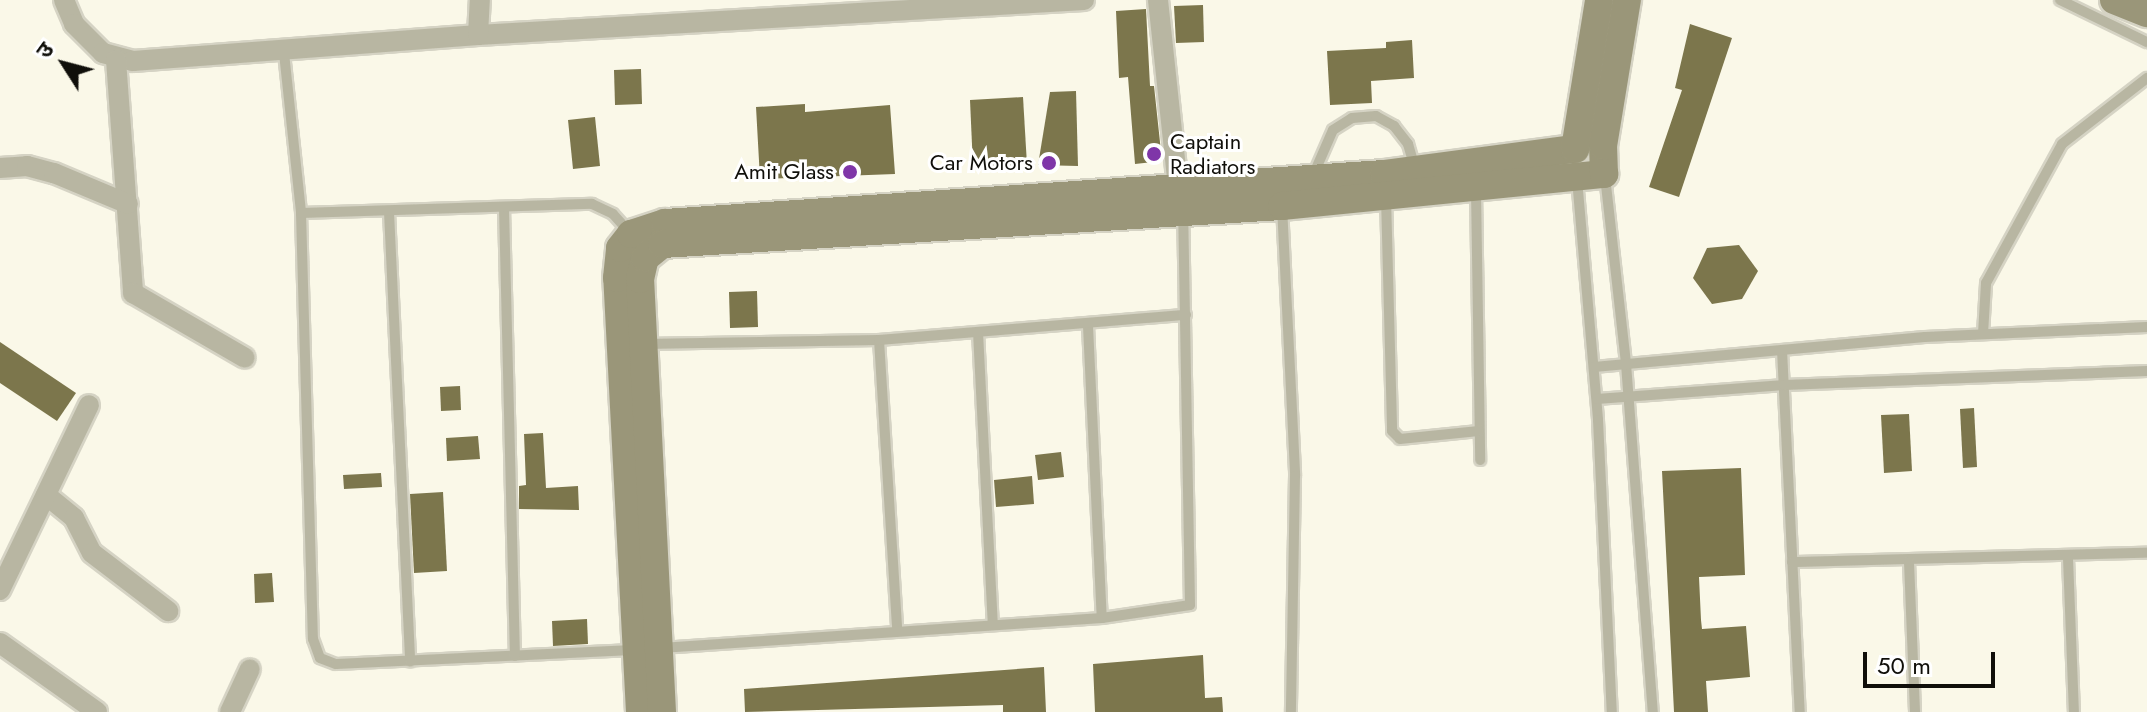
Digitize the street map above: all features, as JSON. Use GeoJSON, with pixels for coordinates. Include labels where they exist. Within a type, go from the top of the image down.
{"type":"FeatureCollection","features":[{"type":"Feature","properties":{"kind":"main road"},"geometry":{"type":"LineString","coordinates":[[1576,163],[1599,0]]}},
{"type":"Feature","properties":{"kind":"main road"},"geometry":{"type":"LineString","coordinates":[[662,712],[648,649],[617,278],[620,248],[638,246],[665,223],[1282,194],[1385,186],[1415,170],[1604,160],[1627,0]]}},
{"type":"Feature","properties":{"kind":"main road"},"geometry":{"type":"LineString","coordinates":[[2114,0],[2147,13]]}},
{"type":"Feature","properties":{"kind":"main road"},"geometry":{"type":"LineString","coordinates":[[1282,194],[1311,180],[1476,191],[1576,163]]}},
{"type":"Feature","properties":{"kind":"main road"},"geometry":{"type":"LineString","coordinates":[[638,246],[648,649],[640,712]]}},
{"type":"Feature","properties":{"kind":"street"},"geometry":{"type":"LineString","coordinates":[[64,0],[74,24],[116,60],[284,53],[478,35],[1084,0]]}},
{"type":"Feature","properties":{"kind":"street"},"geometry":{"type":"LineString","coordinates":[[478,35],[480,0]]}},
{"type":"Feature","properties":{"kind":"street"},"geometry":{"type":"LineString","coordinates":[[1158,0],[1179,200]]}},
{"type":"Feature","properties":{"kind":"street"},"geometry":{"type":"LineString","coordinates":[[116,60],[133,293],[245,358]]}},
{"type":"Feature","properties":{"kind":"street"},"geometry":{"type":"LineString","coordinates":[[0,168],[27,166],[54,173],[128,204]]}},
{"type":"Feature","properties":{"kind":"street"},"geometry":{"type":"LineString","coordinates":[[0,590],[89,405]]}},
{"type":"Feature","properties":{"kind":"street"},"geometry":{"type":"LineString","coordinates":[[46,495],[74,518],[92,553],[168,611]]}},
{"type":"Feature","properties":{"kind":"street"},"geometry":{"type":"LineString","coordinates":[[0,643],[97,712]]}},
{"type":"Feature","properties":{"kind":"street"},"geometry":{"type":"LineString","coordinates":[[230,712],[250,669]]}},
{"type":"Feature","properties":{"kind":"lane"},"geometry":{"type":"LineString","coordinates":[[2060,0],[2147,42]]}},
{"type":"Feature","properties":{"kind":"lane"},"geometry":{"type":"LineString","coordinates":[[284,53],[301,213],[316,649],[326,663],[410,662],[648,649],[1102,618],[1183,608],[1192,599],[1186,315],[1179,200]]}},
{"type":"Feature","properties":{"kind":"lane"},"geometry":{"type":"LineString","coordinates":[[1983,334],[1986,283],[2023,207],[2062,144],[2147,78]]}},
{"type":"Feature","properties":{"kind":"lane"},"geometry":{"type":"LineString","coordinates":[[1311,180],[1318,154],[1333,130],[1352,118],[1376,116],[1394,126],[1408,144],[1415,170]]}},
{"type":"Feature","properties":{"kind":"lane"},"geometry":{"type":"LineString","coordinates":[[1604,160],[1629,396],[1653,712]]}},
{"type":"Feature","properties":{"kind":"lane"},"geometry":{"type":"LineString","coordinates":[[1576,163],[1597,399],[1612,712]]}},
{"type":"Feature","properties":{"kind":"lane"},"geometry":{"type":"LineString","coordinates":[[1385,186],[1392,431],[1400,439],[1479,431]]}},
{"type":"Feature","properties":{"kind":"lane"},"geometry":{"type":"LineString","coordinates":[[1476,191],[1480,460]]}},
{"type":"Feature","properties":{"kind":"lane"},"geometry":{"type":"LineString","coordinates":[[1282,194],[1295,476],[1291,712]]}},
{"type":"Feature","properties":{"kind":"lane"},"geometry":{"type":"LineString","coordinates":[[301,213],[592,204],[613,214],[638,246]]}},
{"type":"Feature","properties":{"kind":"lane"},"geometry":{"type":"LineString","coordinates":[[504,208],[515,656]]}},
{"type":"Feature","properties":{"kind":"lane"},"geometry":{"type":"LineString","coordinates":[[389,212],[410,662]]}},
{"type":"Feature","properties":{"kind":"lane"},"geometry":{"type":"LineString","coordinates":[[641,344],[879,340],[1088,326],[1186,315]]}},
{"type":"Feature","properties":{"kind":"lane"},"geometry":{"type":"LineString","coordinates":[[1088,326],[1102,618]]}},
{"type":"Feature","properties":{"kind":"lane"},"geometry":{"type":"LineString","coordinates":[[1594,367],[1983,334],[2147,327]]}},
{"type":"Feature","properties":{"kind":"lane"},"geometry":{"type":"LineString","coordinates":[[978,332],[993,624]]}},
{"type":"Feature","properties":{"kind":"lane"},"geometry":{"type":"LineString","coordinates":[[879,340],[897,630]]}},
{"type":"Feature","properties":{"kind":"lane"},"geometry":{"type":"LineString","coordinates":[[1782,350],[1800,712]]}},
{"type":"Feature","properties":{"kind":"lane"},"geometry":{"type":"LineString","coordinates":[[1597,399],[1784,385],[2147,371]]}},
{"type":"Feature","properties":{"kind":"lane"},"geometry":{"type":"LineString","coordinates":[[1792,562],[2068,558],[2147,553]]}},
{"type":"Feature","properties":{"kind":"lane"},"geometry":{"type":"LineString","coordinates":[[2068,558],[2074,712]]}},
{"type":"Feature","properties":{"kind":"lane"},"geometry":{"type":"LineString","coordinates":[[1909,562],[1915,712]]}},
{"type":"Feature","properties":{"kind":"building"},"geometry":{"type":"Polygon","coordinates":[[[1203,5],[1204,42],[1176,43],[1174,6],[1203,5]]]}},
{"type":"Feature","properties":{"kind":"building"},"geometry":{"type":"Polygon","coordinates":[[[1146,9],[1150,86],[1154,86],[1162,161],[1135,164],[1128,77],[1119,78],[1116,11],[1146,9]]]}},
{"type":"Feature","properties":{"kind":"building"},"geometry":{"type":"Polygon","coordinates":[[[1690,24],[1732,38],[1679,197],[1649,187],[1682,90],[1675,88],[1690,24]]]}},
{"type":"Feature","properties":{"kind":"building"},"geometry":{"type":"Polygon","coordinates":[[[1412,40],[1414,78],[1371,81],[1372,103],[1330,105],[1327,51],[1386,48],[1386,42],[1412,40]]]}},
{"type":"Feature","properties":{"kind":"building"},"geometry":{"type":"Polygon","coordinates":[[[641,69],[642,104],[615,105],[614,70],[641,69]]]}},
{"type":"Feature","properties":{"kind":"building"},"geometry":{"type":"Polygon","coordinates":[[[1076,91],[1078,166],[1038,165],[1050,92],[1076,91]]]}},
{"type":"Feature","properties":{"kind":"building"},"geometry":{"type":"Polygon","coordinates":[[[1023,97],[1027,165],[973,167],[970,100],[1023,97]]]}},
{"type":"Feature","properties":{"kind":"building"},"geometry":{"type":"Polygon","coordinates":[[[805,104],[805,112],[890,105],[895,174],[760,179],[756,107],[805,104]]]}},
{"type":"Feature","properties":{"kind":"building"},"geometry":{"type":"Polygon","coordinates":[[[595,117],[600,166],[573,169],[568,120],[595,117]]]}},
{"type":"Feature","properties":{"kind":"building"},"geometry":{"type":"Polygon","coordinates":[[[1739,245],[1758,271],[1742,299],[1712,304],[1693,278],[1707,248],[1739,245]]]}},
{"type":"Feature","properties":{"kind":"building"},"geometry":{"type":"Polygon","coordinates":[[[757,291],[758,327],[730,328],[729,292],[757,291]]]}},
{"type":"Feature","properties":{"kind":"building"},"geometry":{"type":"Polygon","coordinates":[[[0,342],[76,393],[57,421],[0,383],[0,342]]]}},
{"type":"Feature","properties":{"kind":"building"},"geometry":{"type":"Polygon","coordinates":[[[460,386],[461,410],[441,411],[440,387],[460,386]]]}},
{"type":"Feature","properties":{"kind":"building"},"geometry":{"type":"Polygon","coordinates":[[[1974,408],[1977,467],[1963,468],[1960,409],[1974,408]]]}},
{"type":"Feature","properties":{"kind":"building"},"geometry":{"type":"Polygon","coordinates":[[[1909,414],[1912,471],[1884,473],[1881,415],[1909,414]]]}},
{"type":"Feature","properties":{"kind":"building"},"geometry":{"type":"Polygon","coordinates":[[[543,433],[546,488],[578,486],[579,510],[519,509],[519,486],[526,485],[524,434],[543,433]]]}},
{"type":"Feature","properties":{"kind":"building"},"geometry":{"type":"Polygon","coordinates":[[[478,436],[480,459],[447,461],[446,438],[478,436]]]}},
{"type":"Feature","properties":{"kind":"building"},"geometry":{"type":"Polygon","coordinates":[[[1061,452],[1064,477],[1038,480],[1035,455],[1061,452]]]}},
{"type":"Feature","properties":{"kind":"building"},"geometry":{"type":"Polygon","coordinates":[[[1741,468],[1745,575],[1699,577],[1702,629],[1746,626],[1750,677],[1706,681],[1708,712],[1674,712],[1662,471],[1741,468]]]}},
{"type":"Feature","properties":{"kind":"building"},"geometry":{"type":"Polygon","coordinates":[[[381,473],[382,487],[344,489],[343,475],[381,473]]]}},
{"type":"Feature","properties":{"kind":"building"},"geometry":{"type":"Polygon","coordinates":[[[1032,476],[1034,504],[996,507],[994,480],[1032,476]]]}},
{"type":"Feature","properties":{"kind":"building"},"geometry":{"type":"Polygon","coordinates":[[[443,492],[447,571],[414,573],[410,494],[443,492]]]}},
{"type":"Feature","properties":{"kind":"building"},"geometry":{"type":"Polygon","coordinates":[[[272,573],[274,602],[255,603],[254,574],[272,573]]]}},
{"type":"Feature","properties":{"kind":"building"},"geometry":{"type":"Polygon","coordinates":[[[587,619],[588,644],[553,646],[552,621],[587,619]]]}},
{"type":"Feature","properties":{"kind":"building"},"geometry":{"type":"Polygon","coordinates":[[[1203,655],[1205,698],[1222,697],[1223,712],[1095,712],[1093,664],[1203,655]]]}},
{"type":"Feature","properties":{"kind":"building"},"geometry":{"type":"Polygon","coordinates":[[[1044,667],[1046,712],[1003,712],[1003,705],[745,712],[744,689],[1044,667]]]}},
{"type":"Feature","properties":{"kind":"place","name":"Captain Radiators"},"geometry":{"type":"Point","coordinates":[1154,154]}},
{"type":"Feature","properties":{"kind":"place","name":"Car Motors"},"geometry":{"type":"Point","coordinates":[1049,163]}},
{"type":"Feature","properties":{"kind":"place","name":"Amit Glass"},"geometry":{"type":"Point","coordinates":[850,172]}}]}
